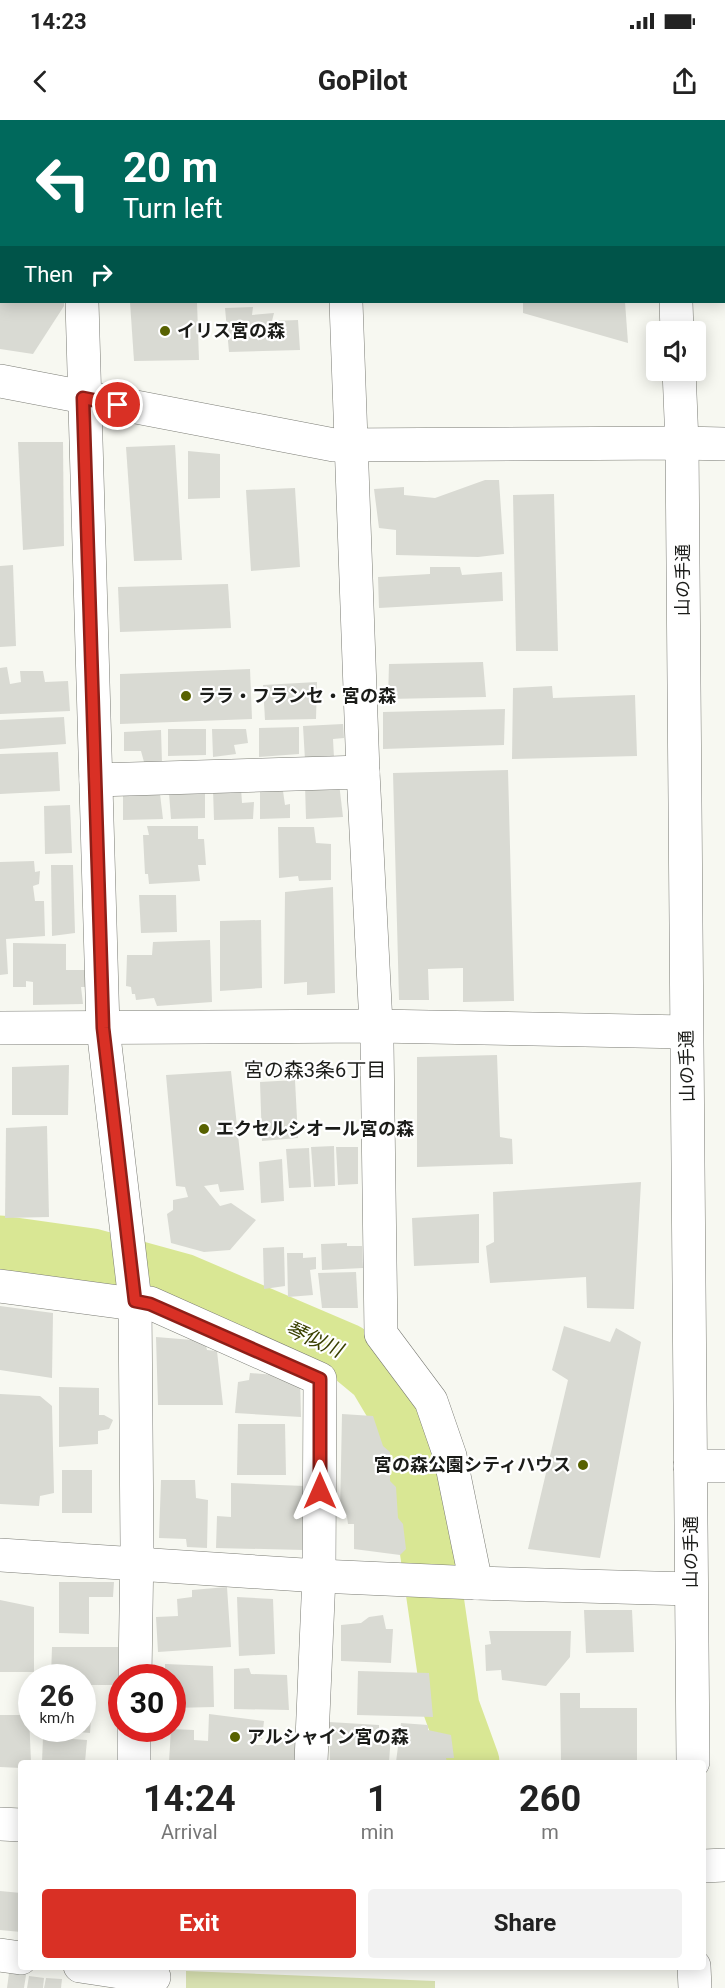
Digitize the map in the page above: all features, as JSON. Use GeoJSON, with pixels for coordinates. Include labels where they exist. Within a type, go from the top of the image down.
{"type":"FeatureCollection","features":[{"type":"Feature","properties":{"kind":"street"},"geometry":{"type":"LineString","coordinates":[[82,303],[103,1028],[134,1295],[135,1664]]}},
{"type":"Feature","properties":{"kind":"street"},"geometry":{"type":"LineString","coordinates":[[346,303],[363,772],[376,1026],[381,1334],[431,1401],[450,1456],[466,1582]]}},
{"type":"Feature","properties":{"kind":"street"},"geometry":{"type":"LineString","coordinates":[[676,303],[677,321]]}},
{"type":"Feature","properties":{"kind":"street"},"geometry":{"type":"LineString","coordinates":[[0,381],[334,445],[725,444]]}},
{"type":"Feature","properties":{"kind":"street","name":"山の手通"},"geometry":{"type":"LineString","coordinates":[[679,381],[682,443],[693,1760]]}},
{"type":"Feature","properties":{"kind":"street"},"geometry":{"type":"LineString","coordinates":[[96,780],[363,772]]}},
{"type":"Feature","properties":{"kind":"street"},"geometry":{"type":"LineString","coordinates":[[0,1028],[376,1026],[686,1032]]}},
{"type":"Feature","properties":{"kind":"street"},"geometry":{"type":"LineString","coordinates":[[0,1286],[119,1302],[134,1295]]}},
{"type":"Feature","properties":{"kind":"street"},"geometry":{"type":"LineString","coordinates":[[134,1295],[320,1379],[319,1576],[311,1760]]}},
{"type":"Feature","properties":{"kind":"street"},"geometry":{"type":"LineString","coordinates":[[690,1466],[725,1466]]}},
{"type":"Feature","properties":{"kind":"street"},"geometry":{"type":"LineString","coordinates":[[0,1556],[319,1576],[691,1589]]}},
{"type":"Feature","properties":{"kind":"street"},"geometry":{"type":"LineString","coordinates":[[134,1742],[134,1760]]}},
{"type":"Feature","properties":{"kind":"street"},"geometry":{"type":"LineString","coordinates":[[0,1824],[18,1825]]}},
{"type":"Feature","properties":{"kind":"street"},"geometry":{"type":"LineString","coordinates":[[706,1866],[725,1865]]}},
{"type":"Feature","properties":{"kind":"street"},"geometry":{"type":"LineString","coordinates":[[0,1955],[18,1958]]}},
{"type":"Feature","properties":{"kind":"street"},"geometry":{"type":"LineString","coordinates":[[107,1970],[154,1977]]}},
{"type":"Feature","properties":{"kind":"street"},"geometry":{"type":"LineString","coordinates":[[694,1970],[695,1988]]}},
{"type":"Feature","properties":{"kind":"green space"},"geometry":{"type":"Polygon","coordinates":[[[186,1971],[435,1981],[435,1988],[186,1988],[186,1971]]]}},
{"type":"Feature","properties":{"kind":"building"},"geometry":{"type":"Polygon","coordinates":[[[0,303],[64,303],[33,354],[0,349],[0,303]]]}},
{"type":"Feature","properties":{"kind":"building","name":"イリス宮の森"},"geometry":{"type":"Polygon","coordinates":[[[130,303],[197,303],[199,360],[134,361],[130,303]]]}},
{"type":"Feature","properties":{"kind":"building"},"geometry":{"type":"Polygon","coordinates":[[[523,303],[625,303],[628,343],[523,313],[523,303]]]}},
{"type":"Feature","properties":{"kind":"building"},"geometry":{"type":"Polygon","coordinates":[[[253,307],[252,315],[274,313],[272,321],[298,320],[300,350],[229,352],[225,308],[253,307]]]}},
{"type":"Feature","properties":{"kind":"building"},"geometry":{"type":"Polygon","coordinates":[[[18,442],[63,442],[64,546],[23,550],[18,442]]]}},
{"type":"Feature","properties":{"kind":"building"},"geometry":{"type":"Polygon","coordinates":[[[175,445],[182,560],[134,561],[126,447],[175,445]]]}},
{"type":"Feature","properties":{"kind":"building"},"geometry":{"type":"Polygon","coordinates":[[[188,451],[220,454],[220,498],[188,499],[188,451]]]}},
{"type":"Feature","properties":{"kind":"building"},"geometry":{"type":"Polygon","coordinates":[[[485,480],[499,480],[504,554],[478,557],[396,555],[396,530],[379,528],[374,489],[404,487],[404,495],[435,498],[485,480]]]}},
{"type":"Feature","properties":{"kind":"building"},"geometry":{"type":"Polygon","coordinates":[[[295,488],[300,567],[251,571],[246,490],[295,488]]]}},
{"type":"Feature","properties":{"kind":"building"},"geometry":{"type":"Polygon","coordinates":[[[554,494],[558,651],[516,651],[513,495],[554,494]]]}},
{"type":"Feature","properties":{"kind":"building"},"geometry":{"type":"Polygon","coordinates":[[[13,565],[16,646],[0,647],[0,566],[13,565]]]}},
{"type":"Feature","properties":{"kind":"building"},"geometry":{"type":"Polygon","coordinates":[[[430,567],[460,567],[462,575],[502,572],[503,601],[379,608],[378,577],[430,574],[430,567]]]}},
{"type":"Feature","properties":{"kind":"building"},"geometry":{"type":"Polygon","coordinates":[[[228,584],[231,628],[120,632],[118,587],[228,584]]]}},
{"type":"Feature","properties":{"kind":"building"},"geometry":{"type":"Polygon","coordinates":[[[483,662],[486,697],[388,699],[389,664],[483,662]]]}},
{"type":"Feature","properties":{"kind":"building"},"geometry":{"type":"Polygon","coordinates":[[[7,667],[10,684],[21,682],[20,671],[43,671],[45,682],[68,681],[70,711],[0,714],[0,668],[7,667]]]}},
{"type":"Feature","properties":{"kind":"building","name":"ララ・フランセ・宮の森"},"geometry":{"type":"Polygon","coordinates":[[[250,669],[252,719],[120,724],[120,674],[250,669]]]}},
{"type":"Feature","properties":{"kind":"building"},"geometry":{"type":"Polygon","coordinates":[[[317,682],[316,719],[265,720],[263,685],[317,682]]]}},
{"type":"Feature","properties":{"kind":"building"},"geometry":{"type":"Polygon","coordinates":[[[552,686],[553,698],[635,695],[637,756],[512,759],[513,688],[552,686]]]}},
{"type":"Feature","properties":{"kind":"building"},"geometry":{"type":"Polygon","coordinates":[[[505,709],[504,745],[383,749],[383,712],[505,709]]]}},
{"type":"Feature","properties":{"kind":"building"},"geometry":{"type":"Polygon","coordinates":[[[64,717],[66,744],[0,749],[0,720],[64,717]]]}},
{"type":"Feature","properties":{"kind":"building"},"geometry":{"type":"Polygon","coordinates":[[[343,724],[344,738],[333,739],[334,758],[305,760],[303,726],[343,724]]]}},
{"type":"Feature","properties":{"kind":"building"},"geometry":{"type":"Polygon","coordinates":[[[299,727],[299,754],[259,757],[259,728],[299,727]]]}},
{"type":"Feature","properties":{"kind":"building"},"geometry":{"type":"Polygon","coordinates":[[[168,729],[206,729],[206,755],[168,756],[168,729]]]}},
{"type":"Feature","properties":{"kind":"building"},"geometry":{"type":"Polygon","coordinates":[[[212,729],[246,729],[248,743],[234,745],[236,754],[213,757],[212,729]]]}},
{"type":"Feature","properties":{"kind":"building"},"geometry":{"type":"Polygon","coordinates":[[[161,730],[162,763],[144,762],[141,751],[124,751],[124,732],[161,730]]]}},
{"type":"Feature","properties":{"kind":"building"},"geometry":{"type":"Polygon","coordinates":[[[58,752],[60,791],[0,794],[0,754],[58,752]]]}},
{"type":"Feature","properties":{"kind":"building"},"geometry":{"type":"Polygon","coordinates":[[[508,770],[514,1001],[463,1002],[463,968],[428,969],[429,1000],[399,1000],[393,773],[508,770]]]}},
{"type":"Feature","properties":{"kind":"building"},"geometry":{"type":"Polygon","coordinates":[[[339,783],[343,817],[306,819],[305,785],[339,783]]]}},
{"type":"Feature","properties":{"kind":"building"},"geometry":{"type":"Polygon","coordinates":[[[241,788],[242,803],[254,802],[253,819],[214,820],[213,789],[241,788]]]}},
{"type":"Feature","properties":{"kind":"building"},"geometry":{"type":"Polygon","coordinates":[[[205,791],[205,818],[171,819],[169,793],[205,791]]]}},
{"type":"Feature","properties":{"kind":"building"},"geometry":{"type":"Polygon","coordinates":[[[260,791],[283,791],[285,805],[290,804],[290,818],[260,819],[260,791]]]}},
{"type":"Feature","properties":{"kind":"building"},"geometry":{"type":"Polygon","coordinates":[[[160,794],[163,819],[123,820],[123,796],[160,794]]]}},
{"type":"Feature","properties":{"kind":"building"},"geometry":{"type":"Polygon","coordinates":[[[70,805],[72,853],[45,854],[44,806],[70,805]]]}},
{"type":"Feature","properties":{"kind":"building"},"geometry":{"type":"Polygon","coordinates":[[[147,826],[198,826],[198,839],[204,839],[206,865],[198,865],[200,881],[149,884],[148,874],[145,874],[143,835],[149,835],[147,826]]]}},
{"type":"Feature","properties":{"kind":"building"},"geometry":{"type":"Polygon","coordinates":[[[278,827],[314,827],[316,843],[331,844],[331,880],[299,881],[298,876],[279,878],[278,827]]]}},
{"type":"Feature","properties":{"kind":"building"},"geometry":{"type":"Polygon","coordinates":[[[34,861],[35,872],[40,871],[39,884],[33,886],[35,901],[44,901],[45,936],[6,939],[8,974],[0,975],[0,862],[34,861]]]}},
{"type":"Feature","properties":{"kind":"building"},"geometry":{"type":"Polygon","coordinates":[[[51,865],[73,865],[75,933],[52,936],[51,865]]]}},
{"type":"Feature","properties":{"kind":"building"},"geometry":{"type":"Polygon","coordinates":[[[333,887],[335,993],[307,995],[307,982],[284,984],[285,892],[333,887]]]}},
{"type":"Feature","properties":{"kind":"building"},"geometry":{"type":"Polygon","coordinates":[[[139,895],[176,895],[177,932],[141,933],[139,895]]]}},
{"type":"Feature","properties":{"kind":"building"},"geometry":{"type":"Polygon","coordinates":[[[261,920],[262,988],[220,991],[220,921],[261,920]]]}},
{"type":"Feature","properties":{"kind":"building"},"geometry":{"type":"Polygon","coordinates":[[[210,940],[212,1002],[157,1006],[154,998],[136,1000],[131,987],[126,986],[127,955],[152,955],[153,942],[210,940]]]}},
{"type":"Feature","properties":{"kind":"building"},"geometry":{"type":"Polygon","coordinates":[[[13,943],[66,944],[66,970],[86,970],[87,987],[81,987],[83,1004],[33,1005],[33,982],[26,981],[26,987],[13,987],[13,943]]]}},
{"type":"Feature","properties":{"kind":"building"},"geometry":{"type":"Polygon","coordinates":[[[497,1055],[500,1137],[512,1139],[513,1164],[417,1167],[417,1057],[497,1055]]]}},
{"type":"Feature","properties":{"kind":"building"},"geometry":{"type":"Polygon","coordinates":[[[69,1065],[68,1115],[12,1115],[12,1067],[69,1065]]]}},
{"type":"Feature","properties":{"kind":"building","name":"エクセルシオール宮の森"},"geometry":{"type":"Polygon","coordinates":[[[231,1071],[244,1190],[220,1192],[218,1184],[204,1186],[220,1206],[231,1203],[256,1220],[230,1250],[204,1252],[171,1243],[167,1214],[173,1210],[173,1200],[188,1197],[185,1187],[176,1186],[166,1075],[231,1071]]]}},
{"type":"Feature","properties":{"kind":"building"},"geometry":{"type":"Polygon","coordinates":[[[295,1080],[298,1138],[262,1141],[260,1082],[295,1080]]]}},
{"type":"Feature","properties":{"kind":"building"},"geometry":{"type":"Polygon","coordinates":[[[47,1126],[49,1217],[5,1218],[6,1128],[47,1126]]]}},
{"type":"Feature","properties":{"kind":"building"},"geometry":{"type":"Polygon","coordinates":[[[334,1146],[335,1186],[314,1187],[311,1147],[334,1146]]]}},
{"type":"Feature","properties":{"kind":"building"},"geometry":{"type":"Polygon","coordinates":[[[336,1147],[358,1147],[358,1184],[338,1185],[336,1147]]]}},
{"type":"Feature","properties":{"kind":"building"},"geometry":{"type":"Polygon","coordinates":[[[309,1148],[311,1187],[289,1188],[286,1149],[309,1148]]]}},
{"type":"Feature","properties":{"kind":"building"},"geometry":{"type":"Polygon","coordinates":[[[282,1159],[284,1201],[261,1203],[259,1162],[282,1159]]]}},
{"type":"Feature","properties":{"kind":"building"},"geometry":{"type":"Polygon","coordinates":[[[641,1182],[634,1309],[587,1308],[586,1277],[490,1283],[486,1246],[494,1242],[493,1192],[641,1182]]]}},
{"type":"Feature","properties":{"kind":"building"},"geometry":{"type":"Polygon","coordinates":[[[479,1214],[479,1263],[414,1266],[412,1218],[479,1214]]]}},
{"type":"Feature","properties":{"kind":"building"},"geometry":{"type":"Polygon","coordinates":[[[347,1243],[347,1246],[362,1246],[363,1268],[322,1270],[321,1244],[347,1243]]]}},
{"type":"Feature","properties":{"kind":"building"},"geometry":{"type":"Polygon","coordinates":[[[284,1247],[285,1286],[264,1289],[263,1248],[284,1247]]]}},
{"type":"Feature","properties":{"kind":"building"},"geometry":{"type":"Polygon","coordinates":[[[287,1253],[303,1253],[303,1258],[316,1257],[316,1269],[310,1270],[313,1295],[288,1297],[287,1253]]]}},
{"type":"Feature","properties":{"kind":"building"},"geometry":{"type":"Polygon","coordinates":[[[356,1272],[358,1308],[322,1308],[318,1273],[356,1272]]]}},
{"type":"Feature","properties":{"kind":"building"},"geometry":{"type":"Polygon","coordinates":[[[0,1306],[53,1313],[52,1378],[0,1370],[0,1306]]]}},
{"type":"Feature","properties":{"kind":"building","name":"宮の森公園シティハウス"},"geometry":{"type":"Polygon","coordinates":[[[564,1326],[610,1342],[616,1328],[641,1342],[600,1558],[528,1549],[568,1380],[552,1370],[564,1326]]]}},
{"type":"Feature","properties":{"kind":"building"},"geometry":{"type":"Polygon","coordinates":[[[156,1337],[205,1341],[207,1350],[217,1351],[223,1405],[158,1405],[156,1337]]]}},
{"type":"Feature","properties":{"kind":"building"},"geometry":{"type":"Polygon","coordinates":[[[250,1373],[300,1377],[301,1417],[235,1413],[238,1382],[249,1380],[250,1373]]]}},
{"type":"Feature","properties":{"kind":"building"},"geometry":{"type":"Polygon","coordinates":[[[59,1387],[99,1388],[99,1415],[113,1420],[109,1429],[98,1431],[98,1444],[59,1447],[59,1387]]]}},
{"type":"Feature","properties":{"kind":"building"},"geometry":{"type":"Polygon","coordinates":[[[0,1394],[40,1396],[52,1406],[54,1493],[40,1496],[39,1506],[0,1504],[0,1394]]]}},
{"type":"Feature","properties":{"kind":"building"},"geometry":{"type":"Polygon","coordinates":[[[342,1414],[373,1416],[383,1446],[390,1452],[390,1481],[396,1487],[398,1518],[403,1524],[406,1549],[400,1555],[354,1549],[354,1524],[348,1524],[347,1517],[340,1515],[342,1414]]]}},
{"type":"Feature","properties":{"kind":"building"},"geometry":{"type":"Polygon","coordinates":[[[238,1424],[285,1424],[286,1475],[237,1475],[238,1424]]]}},
{"type":"Feature","properties":{"kind":"building"},"geometry":{"type":"Polygon","coordinates":[[[62,1470],[92,1470],[92,1513],[62,1513],[62,1470]]]}},
{"type":"Feature","properties":{"kind":"building"},"geometry":{"type":"Polygon","coordinates":[[[161,1480],[195,1480],[196,1498],[208,1500],[207,1548],[187,1547],[186,1539],[159,1538],[161,1480]]]}},
{"type":"Feature","properties":{"kind":"building"},"geometry":{"type":"Polygon","coordinates":[[[231,1483],[305,1486],[304,1550],[216,1548],[217,1516],[231,1517],[231,1483]]]}},
{"type":"Feature","properties":{"kind":"building"},"geometry":{"type":"Polygon","coordinates":[[[59,1582],[114,1582],[113,1597],[89,1597],[89,1634],[59,1633],[59,1582]]]}},
{"type":"Feature","properties":{"kind":"building"},"geometry":{"type":"Polygon","coordinates":[[[227,1587],[231,1647],[158,1652],[156,1617],[178,1616],[177,1599],[192,1597],[192,1590],[227,1587]]]}},
{"type":"Feature","properties":{"kind":"building"},"geometry":{"type":"Polygon","coordinates":[[[237,1597],[273,1599],[275,1654],[239,1656],[237,1597]]]}},
{"type":"Feature","properties":{"kind":"building"},"geometry":{"type":"Polygon","coordinates":[[[0,1600],[34,1607],[34,1664],[18,1664],[18,1672],[0,1672],[0,1600]]]}},
{"type":"Feature","properties":{"kind":"building"},"geometry":{"type":"Polygon","coordinates":[[[584,1610],[632,1610],[634,1652],[586,1653],[584,1610]]]}},
{"type":"Feature","properties":{"kind":"building"},"geometry":{"type":"Polygon","coordinates":[[[383,1615],[386,1629],[393,1629],[391,1663],[341,1661],[341,1625],[361,1623],[369,1617],[383,1615]]]}},
{"type":"Feature","properties":{"kind":"building"},"geometry":{"type":"Polygon","coordinates":[[[489,1631],[571,1631],[570,1657],[546,1686],[502,1680],[501,1670],[486,1671],[485,1645],[491,1644],[489,1631]]]}},
{"type":"Feature","properties":{"kind":"building"},"geometry":{"type":"Polygon","coordinates":[[[52,1647],[118,1647],[118,1664],[108,1664],[108,1685],[96,1685],[96,1664],[51,1664],[52,1647]]]}},
{"type":"Feature","properties":{"kind":"building"},"geometry":{"type":"Polygon","coordinates":[[[186,1665],[213,1666],[214,1707],[186,1708],[186,1665]]]}},
{"type":"Feature","properties":{"kind":"building"},"geometry":{"type":"Polygon","coordinates":[[[249,1668],[251,1674],[287,1675],[289,1710],[234,1709],[234,1669],[249,1668]]]}},
{"type":"Feature","properties":{"kind":"building"},"geometry":{"type":"Polygon","coordinates":[[[358,1671],[429,1673],[433,1717],[357,1715],[358,1671]]]}},
{"type":"Feature","properties":{"kind":"building"},"geometry":{"type":"Polygon","coordinates":[[[560,1693],[580,1693],[580,1708],[637,1708],[637,1760],[561,1760],[560,1693]]]}},
{"type":"Feature","properties":{"kind":"building","name":"アルシャイン宮の森"},"geometry":{"type":"Polygon","coordinates":[[[209,1714],[264,1721],[262,1739],[257,1739],[256,1745],[274,1745],[273,1734],[301,1736],[298,1760],[169,1760],[170,1742],[186,1742],[186,1730],[194,1730],[194,1740],[208,1741],[209,1714]]]}},
{"type":"Feature","properties":{"kind":"building"},"geometry":{"type":"Polygon","coordinates":[[[0,1715],[18,1715],[18,1742],[30,1742],[31,1760],[18,1760],[18,1768],[0,1767],[0,1715]]]}},
{"type":"Feature","properties":{"kind":"building"},"geometry":{"type":"Polygon","coordinates":[[[329,1722],[379,1725],[379,1736],[391,1735],[389,1760],[330,1760],[329,1722]]]}},
{"type":"Feature","properties":{"kind":"building"},"geometry":{"type":"Polygon","coordinates":[[[401,1723],[428,1725],[428,1730],[451,1735],[454,1758],[396,1760],[401,1723]]]}},
{"type":"Feature","properties":{"kind":"building"},"geometry":{"type":"Polygon","coordinates":[[[43,1742],[87,1742],[85,1760],[42,1760],[43,1742]]]}},
{"type":"Feature","properties":{"kind":"building"},"geometry":{"type":"Polygon","coordinates":[[[0,1891],[18,1893],[18,1932],[0,1930],[0,1891]]]}},
{"type":"Feature","properties":{"kind":"building"},"geometry":{"type":"Polygon","coordinates":[[[9,1973],[26,1975],[24,1988],[7,1988],[9,1973]]]}},
{"type":"Feature","properties":{"kind":"building"},"geometry":{"type":"Polygon","coordinates":[[[29,1976],[44,1978],[43,1988],[27,1988],[29,1976]]]}},
{"type":"Feature","properties":{"kind":"building"},"geometry":{"type":"Polygon","coordinates":[[[46,1978],[62,1979],[61,1988],[44,1988],[46,1978]]]}},
{"type":"Feature","properties":{"kind":"waterway","name":"琴似川"},"geometry":{"type":"LineString","coordinates":[[0,1244],[92,1257],[183,1282],[347,1352],[376,1376],[398,1413],[428,1549],[451,1707],[470,1760]]}},
{"type":"Feature","properties":{"kind":"place","name":"イリス宮の森"},"geometry":{"type":"Point","coordinates":[165,331]}},
{"type":"Feature","properties":{"kind":"place","name":"ララ・フランセ・宮の森"},"geometry":{"type":"Point","coordinates":[186,696]}},
{"type":"Feature","properties":{"kind":"place","name":"エクセルシオール宮の森"},"geometry":{"type":"Point","coordinates":[204,1129]}},
{"type":"Feature","properties":{"kind":"place","name":"宮の森公園シティハウス"},"geometry":{"type":"Point","coordinates":[583,1465]}},
{"type":"Feature","properties":{"kind":"place","name":"アルシャイン宮の森"},"geometry":{"type":"Point","coordinates":[235,1737]}},
{"type":"Feature","properties":{"kind":"district","name":"宮の森3条6丁目"},"geometry":{"type":"Point","coordinates":[315,1070]}},
{"type":"Feature","properties":{"kind":"route"},"geometry":{"type":"LineString","coordinates":[[118,405],[83,398],[103,1028],[135,1301],[150,1304],[320,1379],[320,1491]]}}]}
